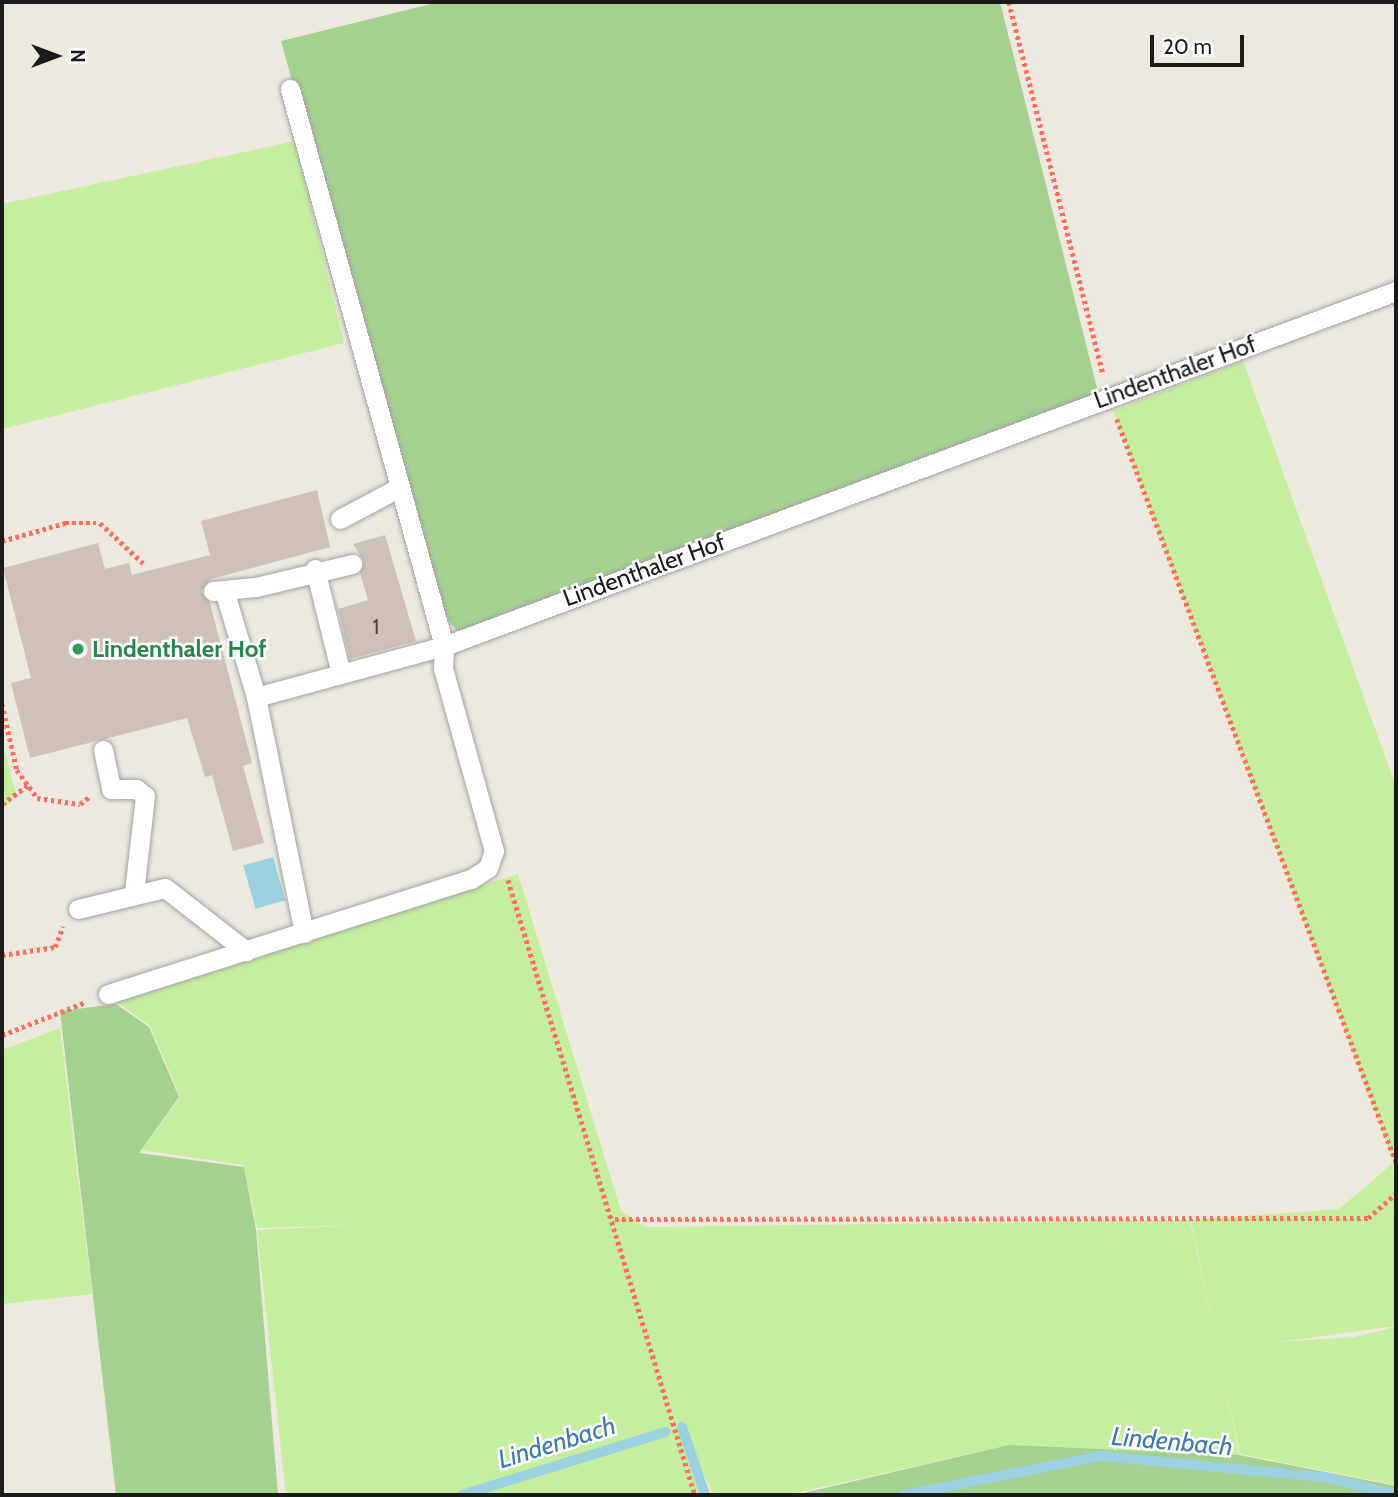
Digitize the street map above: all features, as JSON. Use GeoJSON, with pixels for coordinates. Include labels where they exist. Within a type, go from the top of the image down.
{"type":"FeatureCollection","features":[{"type":"Feature","properties":{"kind":"lane"},"geometry":{"type":"LineString","coordinates":[[108,994],[471,878],[488,868],[494,851],[443,668],[444,646],[289,89]]}},
{"type":"Feature","properties":{"kind":"lane","name":"Lindenthaler Hof"},"geometry":{"type":"LineString","coordinates":[[256,697],[444,646],[1396,291]]}},
{"type":"Feature","properties":{"kind":"lane"},"geometry":{"type":"LineString","coordinates":[[340,519],[400,487]]}},
{"type":"Feature","properties":{"kind":"lane"},"geometry":{"type":"LineString","coordinates":[[304,933],[256,697],[218,590],[315,569],[352,564]]}},
{"type":"Feature","properties":{"kind":"lane"},"geometry":{"type":"LineString","coordinates":[[315,569],[341,674]]}},
{"type":"Feature","properties":{"kind":"lane"},"geometry":{"type":"LineString","coordinates":[[103,750],[111,789],[136,789],[145,796],[134,893]]}},
{"type":"Feature","properties":{"kind":"lane"},"geometry":{"type":"LineString","coordinates":[[78,909],[134,893],[165,888],[246,951]]}},
{"type":"Feature","properties":{"kind":"path"},"geometry":{"type":"LineString","coordinates":[[1009,2],[1109,397],[1396,1162]]}},
{"type":"Feature","properties":{"kind":"path"},"geometry":{"type":"LineString","coordinates":[[2,541],[65,523],[100,523],[143,563]]}},
{"type":"Feature","properties":{"kind":"path"},"geometry":{"type":"LineString","coordinates":[[2,704],[18,770],[37,798],[80,804],[98,789],[107,771]]}},
{"type":"Feature","properties":{"kind":"path"},"geometry":{"type":"LineString","coordinates":[[2,804],[28,785]]}},
{"type":"Feature","properties":{"kind":"path"},"geometry":{"type":"LineString","coordinates":[[494,851],[509,881],[615,1219],[695,1495]]}},
{"type":"Feature","properties":{"kind":"path"},"geometry":{"type":"LineString","coordinates":[[2,955],[55,947],[64,922],[78,909]]}},
{"type":"Feature","properties":{"kind":"path"},"geometry":{"type":"LineString","coordinates":[[2,1035],[108,994]]}},
{"type":"Feature","properties":{"kind":"path"},"geometry":{"type":"LineString","coordinates":[[615,1219],[1368,1218],[1396,1194]]}},
{"type":"Feature","properties":{"kind":"green space"},"geometry":{"type":"Polygon","coordinates":[[[439,2],[1000,2],[1100,400],[462,638],[437,605],[281,41],[439,2]]]}},
{"type":"Feature","properties":{"kind":"green space"},"geometry":{"type":"Polygon","coordinates":[[[295,141],[344,343],[2,429],[2,204],[295,141]]]}},
{"type":"Feature","properties":{"kind":"green space"},"geometry":{"type":"Polygon","coordinates":[[[1243,361],[1396,787],[1396,1168],[1113,411],[1243,361]]]}},
{"type":"Feature","properties":{"kind":"green space"},"geometry":{"type":"Polygon","coordinates":[[[2,741],[16,794],[2,813],[2,741]]]}},
{"type":"Feature","properties":{"kind":"green space"},"geometry":{"type":"Polygon","coordinates":[[[518,874],[621,1211],[646,1227],[1190,1220],[1217,1347],[1191,1220],[1339,1209],[1393,1163],[1396,1326],[1278,1342],[1354,1337],[1396,1327],[1396,1485],[1240,1454],[1223,1376],[1239,1455],[1009,1445],[787,1495],[714,1495],[679,1424],[711,1495],[286,1495],[257,1230],[362,1225],[257,1228],[244,1165],[142,1150],[180,1097],[150,1026],[117,1002],[518,874]]]}},
{"type":"Feature","properties":{"kind":"green space"},"geometry":{"type":"Polygon","coordinates":[[[116,1004],[149,1027],[179,1097],[139,1153],[244,1167],[256,1230],[278,1495],[116,1495],[60,1011],[116,1004]]]}},
{"type":"Feature","properties":{"kind":"green space"},"geometry":{"type":"Polygon","coordinates":[[[60,1028],[92,1294],[2,1304],[2,1050],[60,1028]]]}},
{"type":"Feature","properties":{"kind":"green space"},"geometry":{"type":"Polygon","coordinates":[[[1009,1445],[1239,1455],[1396,1486],[1396,1495],[795,1495],[1009,1445]]]}},
{"type":"Feature","properties":{"kind":"water"},"geometry":{"type":"Polygon","coordinates":[[[273,857],[285,900],[256,909],[243,866],[273,857]]]}},
{"type":"Feature","properties":{"kind":"building"},"geometry":{"type":"Polygon","coordinates":[[[317,490],[330,547],[211,579],[201,591],[210,603],[252,763],[243,766],[264,843],[233,851],[212,775],[205,777],[187,718],[30,758],[11,683],[31,678],[3,568],[98,543],[105,569],[129,563],[132,575],[210,555],[201,521],[317,490]]]}},
{"type":"Feature","properties":{"kind":"building"},"geometry":{"type":"Polygon","coordinates":[[[385,535],[416,641],[350,659],[338,609],[368,600],[360,573],[364,561],[353,544],[385,535]]]}},
{"type":"Feature","properties":{"kind":"waterway","name":"Lindenbach"},"geometry":{"type":"LineString","coordinates":[[682,1427],[705,1495]]}},
{"type":"Feature","properties":{"kind":"waterway","name":"Lindenbach"},"geometry":{"type":"LineString","coordinates":[[462,1495],[665,1432]]}},
{"type":"Feature","properties":{"kind":"waterway","name":"Lindenbach"},"geometry":{"type":"LineString","coordinates":[[904,1495],[1101,1456],[1325,1477],[1396,1495]]}},
{"type":"Feature","properties":{"kind":"place","name":"Lindenthaler Hof"},"geometry":{"type":"Point","coordinates":[78,649]}}]}
